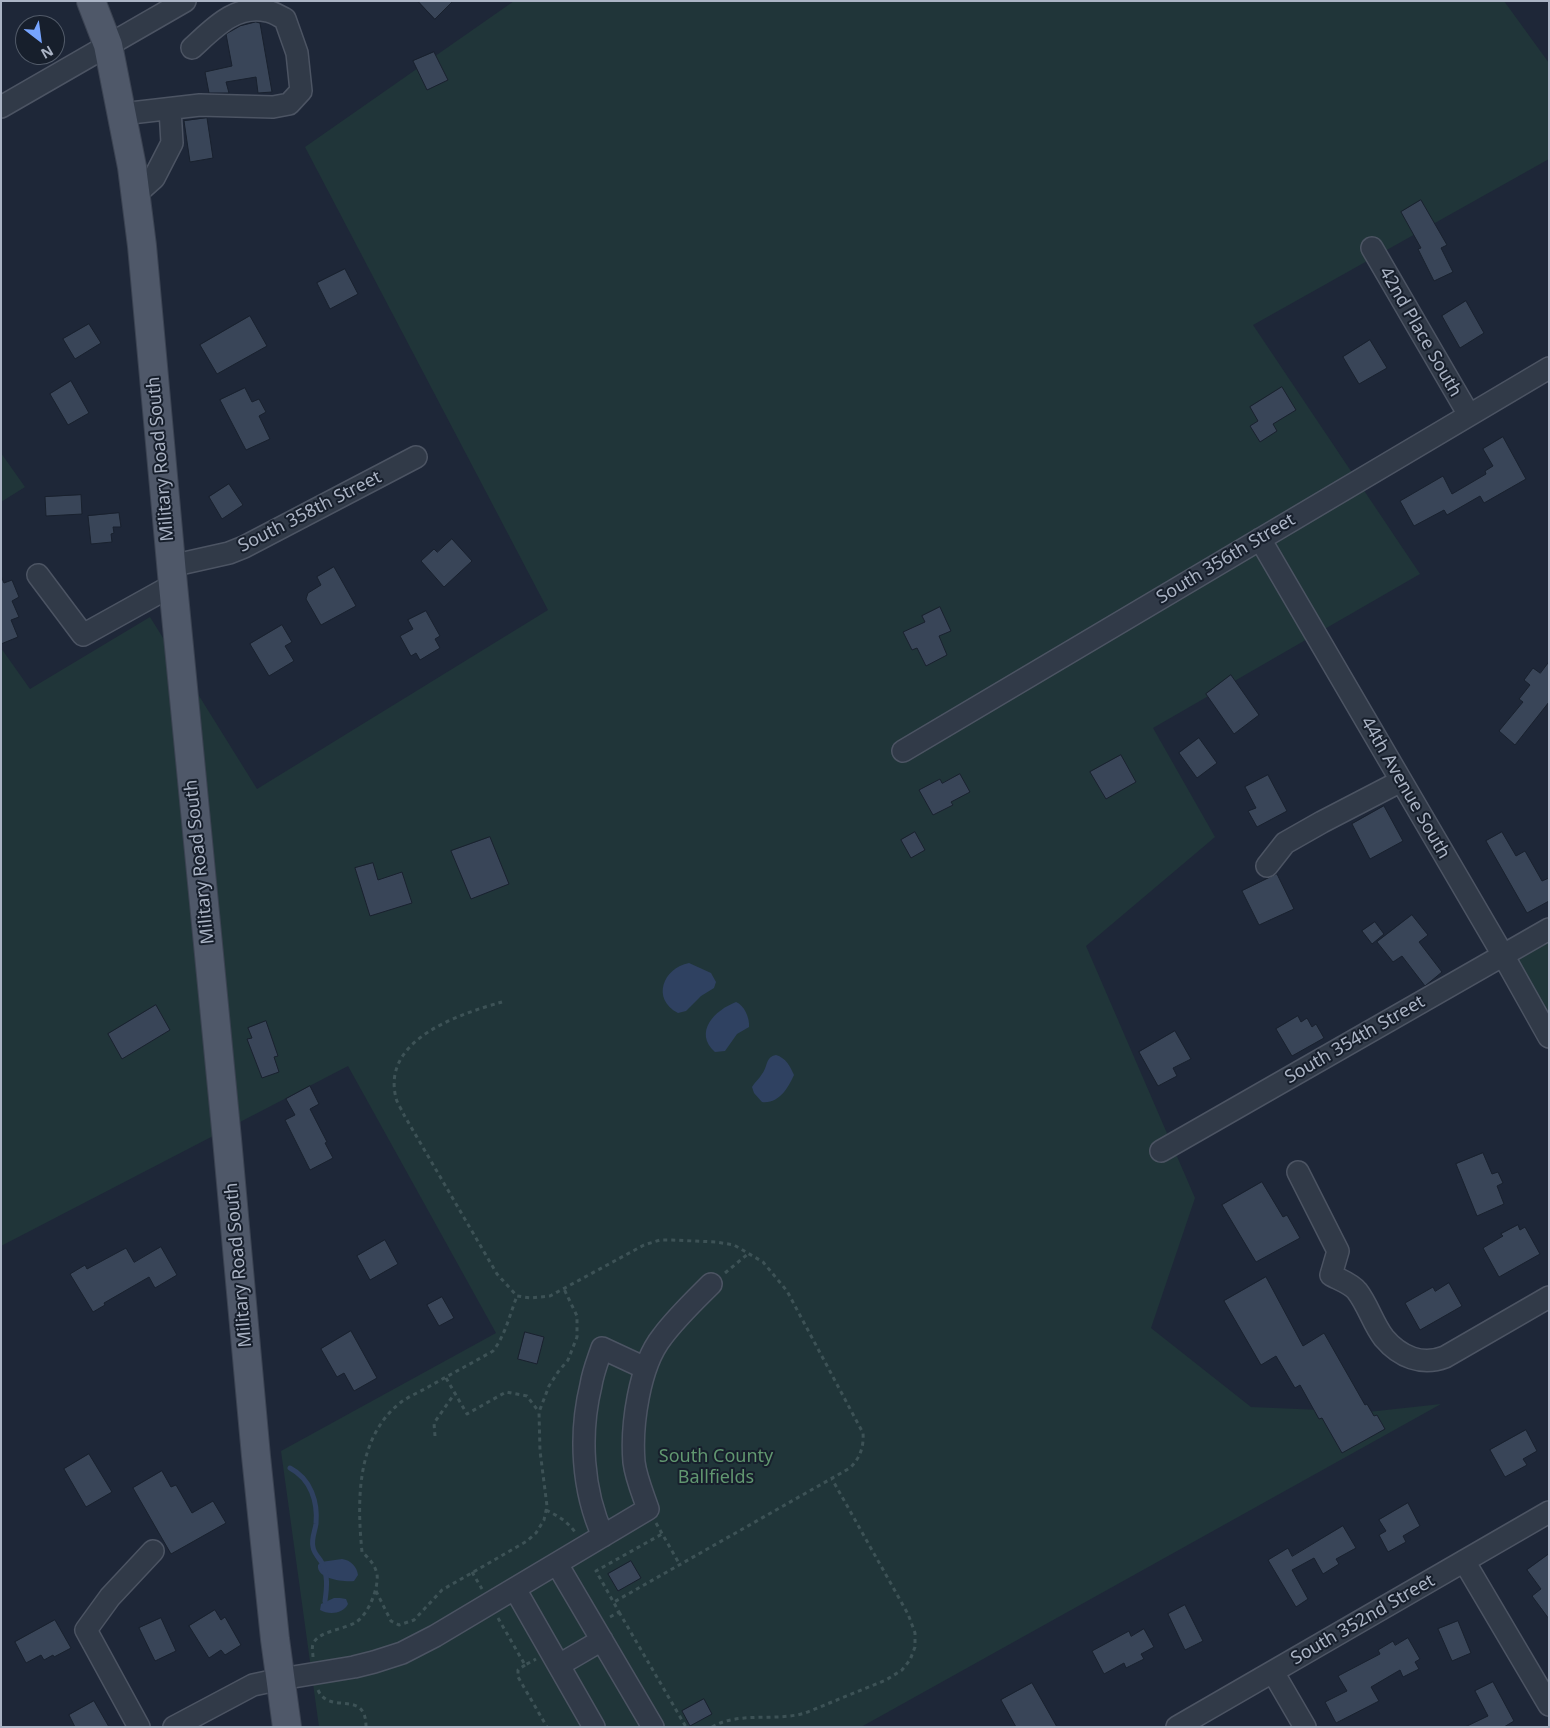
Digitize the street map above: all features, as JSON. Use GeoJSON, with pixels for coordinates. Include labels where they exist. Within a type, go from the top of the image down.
{"type":"FeatureCollection","features":[{"type":"Feature","properties":{"kind":"main road","name":"Military Road South"},"geometry":{"type":"LineString","coordinates":[[91,1],[108,45],[122,114],[142,246],[256,1456],[275,1639],[287,1727]]}},
{"type":"Feature","properties":{"kind":"street"},"geometry":{"type":"LineString","coordinates":[[1,107],[185,1]]}},
{"type":"Feature","properties":{"kind":"street"},"geometry":{"type":"LineString","coordinates":[[122,114],[200,105],[272,107],[289,104],[301,91],[297,53],[285,19],[267,11],[247,10],[223,20],[192,48]]}},
{"type":"Feature","properties":{"kind":"street"},"geometry":{"type":"LineString","coordinates":[[135,195],[154,178],[172,143],[170,108]]}},
{"type":"Feature","properties":{"kind":"street","name":"42nd Place South"},"geometry":{"type":"LineString","coordinates":[[1372,248],[1468,416]]}},
{"type":"Feature","properties":{"kind":"street","name":"South 356th Street"},"geometry":{"type":"LineString","coordinates":[[902,751],[1549,368]]}},
{"type":"Feature","properties":{"kind":"street","name":"South 358th Street"},"geometry":{"type":"LineString","coordinates":[[38,574],[83,635],[172,575],[244,547],[416,457]]}},
{"type":"Feature","properties":{"kind":"street","name":"44th Avenue South"},"geometry":{"type":"LineString","coordinates":[[1260,539],[1549,1037]]}},
{"type":"Feature","properties":{"kind":"street"},"geometry":{"type":"LineString","coordinates":[[1267,866],[1285,843],[1401,781]]}},
{"type":"Feature","properties":{"kind":"street","name":"South 354th Street"},"geometry":{"type":"LineString","coordinates":[[1161,1151],[1549,929]]}},
{"type":"Feature","properties":{"kind":"street"},"geometry":{"type":"LineString","coordinates":[[1298,1172],[1338,1251],[1331,1275],[1356,1289],[1384,1337],[1406,1357],[1424,1362],[1436,1361],[1446,1357],[1549,1297]]}},
{"type":"Feature","properties":{"kind":"street"},"geometry":{"type":"LineString","coordinates":[[174,1727],[253,1685],[354,1667],[402,1653],[435,1636],[648,1510],[634,1462],[636,1412],[642,1378],[649,1357],[661,1338],[711,1284]]}},
{"type":"Feature","properties":{"kind":"street"},"geometry":{"type":"LineString","coordinates":[[603,1536],[590,1502],[586,1465],[585,1417],[590,1385],[602,1348],[645,1368]]}},
{"type":"Feature","properties":{"kind":"street","name":"South 352nd Street"},"geometry":{"type":"LineString","coordinates":[[1177,1727],[1549,1512]]}},
{"type":"Feature","properties":{"kind":"street"},"geometry":{"type":"LineString","coordinates":[[139,1727],[86,1630],[110,1596],[153,1551]]}},
{"type":"Feature","properties":{"kind":"street"},"geometry":{"type":"LineString","coordinates":[[1464,1561],[1549,1705]]}},
{"type":"Feature","properties":{"kind":"street"},"geometry":{"type":"LineString","coordinates":[[557,1564],[653,1727]]}},
{"type":"Feature","properties":{"kind":"street"},"geometry":{"type":"LineString","coordinates":[[515,1588],[594,1727]]}},
{"type":"Feature","properties":{"kind":"street"},"geometry":{"type":"LineString","coordinates":[[559,1665],[602,1640]]}},
{"type":"Feature","properties":{"kind":"street"},"geometry":{"type":"LineString","coordinates":[[1273,1672],[1305,1727]]}},
{"type":"Feature","properties":{"kind":"path"},"geometry":{"type":"LineString","coordinates":[[502,1002],[470,1011],[428,1032],[414,1042],[398,1063],[394,1080],[396,1098],[404,1115],[497,1274],[505,1284],[517,1296],[539,1298],[550,1296],[644,1245],[660,1240],[716,1242],[734,1245],[763,1262],[786,1291],[864,1433],[860,1456],[850,1468],[614,1602]]}},
{"type":"Feature","properties":{"kind":"path"},"geometry":{"type":"LineString","coordinates":[[711,1284],[749,1253]]}},
{"type":"Feature","properties":{"kind":"path"},"geometry":{"type":"LineString","coordinates":[[376,1592],[391,1621],[399,1625],[414,1620],[442,1590],[526,1541],[536,1533],[544,1520],[546,1510],[540,1451],[540,1412],[549,1386],[568,1360],[576,1337],[577,1316],[564,1289]]}},
{"type":"Feature","properties":{"kind":"path"},"geometry":{"type":"LineString","coordinates":[[313,1658],[312,1648],[314,1642],[322,1636],[357,1622],[376,1592],[377,1574],[371,1560],[362,1552],[360,1531],[360,1485],[374,1433],[400,1403],[493,1351],[501,1342],[517,1296]]}},
{"type":"Feature","properties":{"kind":"path"},"geometry":{"type":"LineString","coordinates":[[446,1378],[467,1414],[506,1392],[527,1396],[540,1412]]}},
{"type":"Feature","properties":{"kind":"path"},"geometry":{"type":"LineString","coordinates":[[435,1436],[434,1423],[455,1393]]}},
{"type":"Feature","properties":{"kind":"path"},"geometry":{"type":"LineString","coordinates":[[712,1727],[726,1720],[793,1716],[805,1713],[886,1680],[902,1670],[910,1660],[915,1646],[915,1633],[908,1614],[832,1479]]}},
{"type":"Feature","properties":{"kind":"path"},"geometry":{"type":"LineString","coordinates":[[546,1510],[561,1517],[569,1524],[585,1547]]}},
{"type":"Feature","properties":{"kind":"path"},"geometry":{"type":"LineString","coordinates":[[648,1510],[680,1565]]}},
{"type":"Feature","properties":{"kind":"path"},"geometry":{"type":"LineString","coordinates":[[662,1534],[596,1571],[686,1727]]}},
{"type":"Feature","properties":{"kind":"path"},"geometry":{"type":"LineString","coordinates":[[472,1572],[525,1665]]}},
{"type":"Feature","properties":{"kind":"path"},"geometry":{"type":"LineString","coordinates":[[606,1618],[619,1612]]}},
{"type":"Feature","properties":{"kind":"path"},"geometry":{"type":"LineString","coordinates":[[538,1658],[518,1670],[518,1677],[547,1727]]}},
{"type":"Feature","properties":{"kind":"path"},"geometry":{"type":"LineString","coordinates":[[318,1688],[320,1694],[329,1702],[356,1705],[362,1709],[366,1717],[366,1727]]}},
{"type":"Feature","properties":{"kind":"green space","name":"South County Ballfields"},"geometry":{"type":"Polygon","coordinates":[[[514,1],[1504,1],[1549,63],[1549,159],[1253,325],[1420,574],[1153,728],[1215,837],[1086,946],[1195,1198],[1151,1328],[1251,1407],[1368,1412],[1441,1404],[861,1727],[319,1727],[281,1451],[496,1333],[348,1066],[1,1246],[1,648],[30,689],[150,617],[257,789],[548,610],[305,147],[514,1]]]}},
{"type":"Feature","properties":{"kind":"green space"},"geometry":{"type":"Polygon","coordinates":[[[1,453],[25,487],[1,502],[1,453]]]}},
{"type":"Feature","properties":{"kind":"green space"},"geometry":{"type":"Polygon","coordinates":[[[1549,929],[1549,1037],[1503,955],[1549,929]]]}},
{"type":"Feature","properties":{"kind":"water"},"geometry":{"type":"Polygon","coordinates":[[[689,963],[711,973],[716,982],[714,988],[701,996],[686,1011],[678,1013],[665,1000],[664,985],[667,977],[673,971],[689,963]]]}},
{"type":"Feature","properties":{"kind":"water"},"geometry":{"type":"Polygon","coordinates":[[[736,1002],[746,1012],[749,1027],[737,1034],[725,1051],[715,1052],[706,1037],[709,1022],[721,1010],[736,1002]]]}},
{"type":"Feature","properties":{"kind":"water"},"geometry":{"type":"Polygon","coordinates":[[[776,1055],[785,1060],[794,1075],[786,1090],[778,1098],[762,1102],[754,1093],[752,1087],[764,1071],[768,1060],[776,1055]]]}},
{"type":"Feature","properties":{"kind":"water"},"geometry":{"type":"Polygon","coordinates":[[[342,1559],[351,1562],[356,1569],[358,1575],[354,1581],[331,1579],[321,1574],[318,1565],[321,1562],[342,1559]]]}},
{"type":"Feature","properties":{"kind":"water"},"geometry":{"type":"Polygon","coordinates":[[[334,1598],[346,1599],[348,1604],[343,1610],[336,1613],[327,1613],[320,1610],[321,1604],[334,1598]]]}},
{"type":"Feature","properties":{"kind":"building"},"geometry":{"type":"Polygon","coordinates":[[[418,1],[453,1],[435,19],[418,1]]]}},
{"type":"Feature","properties":{"kind":"building"},"geometry":{"type":"Polygon","coordinates":[[[256,22],[260,23],[272,92],[258,93],[256,77],[226,82],[229,93],[209,93],[205,72],[232,66],[226,34],[240,26],[256,22]]]}},
{"type":"Feature","properties":{"kind":"building"},"geometry":{"type":"Polygon","coordinates":[[[434,52],[448,80],[427,90],[413,61],[434,52]]]}},
{"type":"Feature","properties":{"kind":"building"},"geometry":{"type":"Polygon","coordinates":[[[207,118],[213,158],[190,162],[184,121],[207,118]]]}},
{"type":"Feature","properties":{"kind":"building"},"geometry":{"type":"Polygon","coordinates":[[[1421,200],[1447,245],[1441,248],[1453,272],[1434,281],[1418,249],[1421,248],[1401,212],[1421,200]]]}},
{"type":"Feature","properties":{"kind":"building"},"geometry":{"type":"Polygon","coordinates":[[[345,269],[358,294],[330,309],[317,283],[345,269]]]}},
{"type":"Feature","properties":{"kind":"building"},"geometry":{"type":"Polygon","coordinates":[[[1466,301],[1484,333],[1460,348],[1442,316],[1466,301]]]}},
{"type":"Feature","properties":{"kind":"building"},"geometry":{"type":"Polygon","coordinates":[[[250,316],[267,346],[217,374],[200,345],[250,316]]]}},
{"type":"Feature","properties":{"kind":"building"},"geometry":{"type":"Polygon","coordinates":[[[89,324],[101,343],[75,359],[63,339],[89,324]]]}},
{"type":"Feature","properties":{"kind":"building"},"geometry":{"type":"Polygon","coordinates":[[[1370,340],[1387,368],[1359,384],[1343,357],[1370,340]]]}},
{"type":"Feature","properties":{"kind":"building"},"geometry":{"type":"Polygon","coordinates":[[[71,381],[89,413],[68,425],[50,394],[71,381]]]}},
{"type":"Feature","properties":{"kind":"building"},"geometry":{"type":"Polygon","coordinates":[[[1282,387],[1296,410],[1273,424],[1277,431],[1260,442],[1250,426],[1258,421],[1250,407],[1282,387]]]}},
{"type":"Feature","properties":{"kind":"building"},"geometry":{"type":"Polygon","coordinates":[[[245,388],[252,402],[259,399],[266,412],[259,416],[270,439],[246,450],[220,400],[245,388]]]}},
{"type":"Feature","properties":{"kind":"building"},"geometry":{"type":"Polygon","coordinates":[[[1503,437],[1526,479],[1484,503],[1480,496],[1447,515],[1444,510],[1414,526],[1400,501],[1443,476],[1452,494],[1486,474],[1485,471],[1493,466],[1483,449],[1503,437]]]}},
{"type":"Feature","properties":{"kind":"building"},"geometry":{"type":"Polygon","coordinates":[[[229,484],[243,505],[222,519],[209,497],[229,484]]]}},
{"type":"Feature","properties":{"kind":"building"},"geometry":{"type":"Polygon","coordinates":[[[81,495],[82,514],[46,516],[45,497],[81,495]]]}},
{"type":"Feature","properties":{"kind":"building"},"geometry":{"type":"Polygon","coordinates":[[[119,513],[121,527],[113,527],[114,533],[111,534],[112,542],[91,544],[88,516],[119,513]]]}},
{"type":"Feature","properties":{"kind":"building"},"geometry":{"type":"Polygon","coordinates":[[[452,539],[472,561],[444,587],[421,561],[434,549],[437,552],[452,539]]]}},
{"type":"Feature","properties":{"kind":"building"},"geometry":{"type":"Polygon","coordinates":[[[334,567],[356,606],[321,625],[306,599],[308,593],[321,585],[317,577],[334,567]]]}},
{"type":"Feature","properties":{"kind":"building"},"geometry":{"type":"Polygon","coordinates":[[[1,576],[4,583],[12,580],[19,597],[12,601],[19,617],[11,620],[18,637],[1,644],[1,576]]]}},
{"type":"Feature","properties":{"kind":"building"},"geometry":{"type":"Polygon","coordinates":[[[940,607],[951,631],[939,636],[947,655],[926,666],[917,648],[912,650],[903,632],[925,622],[922,616],[940,607]]]}},
{"type":"Feature","properties":{"kind":"building"},"geometry":{"type":"Polygon","coordinates":[[[426,611],[440,636],[435,639],[440,648],[420,660],[416,653],[411,656],[400,636],[413,629],[408,620],[426,611]]]}},
{"type":"Feature","properties":{"kind":"building"},"geometry":{"type":"Polygon","coordinates":[[[282,625],[292,642],[285,646],[294,661],[269,676],[250,644],[282,625]]]}},
{"type":"Feature","properties":{"kind":"building"},"geometry":{"type":"Polygon","coordinates":[[[1549,662],[1549,702],[1515,745],[1499,731],[1523,702],[1519,699],[1530,685],[1524,680],[1533,668],[1540,673],[1549,662]]]}},
{"type":"Feature","properties":{"kind":"building"},"geometry":{"type":"Polygon","coordinates":[[[1231,675],[1259,715],[1234,734],[1206,694],[1231,675]]]}},
{"type":"Feature","properties":{"kind":"building"},"geometry":{"type":"Polygon","coordinates":[[[1199,738],[1217,763],[1197,778],[1179,753],[1199,738]]]}},
{"type":"Feature","properties":{"kind":"building"},"geometry":{"type":"Polygon","coordinates":[[[1121,755],[1136,782],[1106,799],[1090,772],[1121,755]]]}},
{"type":"Feature","properties":{"kind":"building"},"geometry":{"type":"Polygon","coordinates":[[[960,774],[970,792],[951,802],[953,805],[933,815],[919,790],[940,779],[942,783],[960,774]]]}},
{"type":"Feature","properties":{"kind":"building"},"geometry":{"type":"Polygon","coordinates":[[[1268,775],[1287,811],[1257,827],[1248,811],[1256,808],[1245,787],[1268,775]]]}},
{"type":"Feature","properties":{"kind":"building"},"geometry":{"type":"Polygon","coordinates":[[[1384,806],[1403,841],[1370,859],[1352,824],[1384,806]]]}},
{"type":"Feature","properties":{"kind":"building"},"geometry":{"type":"Polygon","coordinates":[[[915,832],[925,850],[911,858],[901,840],[915,832]]]}},
{"type":"Feature","properties":{"kind":"building"},"geometry":{"type":"Polygon","coordinates":[[[1502,832],[1516,856],[1525,851],[1542,881],[1549,878],[1549,901],[1527,913],[1486,841],[1502,832]]]}},
{"type":"Feature","properties":{"kind":"building"},"geometry":{"type":"Polygon","coordinates":[[[490,837],[509,884],[471,899],[451,851],[490,837]]]}},
{"type":"Feature","properties":{"kind":"building"},"geometry":{"type":"Polygon","coordinates":[[[373,863],[378,880],[402,872],[412,903],[370,916],[355,868],[373,863]]]}},
{"type":"Feature","properties":{"kind":"building"},"geometry":{"type":"Polygon","coordinates":[[[1277,874],[1294,909],[1259,925],[1242,891],[1277,874]]]}},
{"type":"Feature","properties":{"kind":"building"},"geometry":{"type":"Polygon","coordinates":[[[1412,915],[1428,935],[1419,942],[1442,972],[1425,986],[1402,956],[1393,962],[1377,942],[1412,915]]]}},
{"type":"Feature","properties":{"kind":"building"},"geometry":{"type":"Polygon","coordinates":[[[1375,922],[1384,934],[1372,944],[1362,931],[1375,922]]]}},
{"type":"Feature","properties":{"kind":"building"},"geometry":{"type":"Polygon","coordinates":[[[156,1005],[170,1030],[122,1059],[108,1034],[156,1005]]]}},
{"type":"Feature","properties":{"kind":"building"},"geometry":{"type":"Polygon","coordinates":[[[1298,1016],[1301,1022],[1307,1018],[1312,1027],[1316,1024],[1324,1038],[1292,1056],[1276,1029],[1298,1016]]]}},
{"type":"Feature","properties":{"kind":"building"},"geometry":{"type":"Polygon","coordinates":[[[266,1021],[278,1056],[274,1057],[279,1072],[262,1078],[247,1039],[252,1038],[248,1028],[266,1021]]]}},
{"type":"Feature","properties":{"kind":"building"},"geometry":{"type":"Polygon","coordinates":[[[1175,1031],[1191,1059],[1173,1068],[1177,1076],[1158,1086],[1139,1052],[1175,1031]]]}},
{"type":"Feature","properties":{"kind":"building"},"geometry":{"type":"Polygon","coordinates":[[[310,1086],[319,1104],[310,1109],[333,1158],[310,1170],[285,1120],[295,1115],[286,1099],[310,1086]]]}},
{"type":"Feature","properties":{"kind":"building"},"geometry":{"type":"Polygon","coordinates":[[[1483,1153],[1492,1174],[1498,1172],[1503,1183],[1497,1186],[1504,1204],[1477,1216],[1456,1164],[1483,1153]]]}},
{"type":"Feature","properties":{"kind":"building"},"geometry":{"type":"Polygon","coordinates":[[[1262,1182],[1283,1217],[1287,1215],[1300,1238],[1256,1262],[1222,1205],[1262,1182]]]}},
{"type":"Feature","properties":{"kind":"building"},"geometry":{"type":"Polygon","coordinates":[[[1518,1225],[1520,1230],[1525,1227],[1540,1254],[1499,1277],[1483,1248],[1503,1236],[1501,1234],[1518,1225]]]}},
{"type":"Feature","properties":{"kind":"building"},"geometry":{"type":"Polygon","coordinates":[[[385,1240],[398,1264],[370,1280],[357,1256],[385,1240]]]}},
{"type":"Feature","properties":{"kind":"building"},"geometry":{"type":"Polygon","coordinates":[[[161,1247],[177,1275],[155,1288],[149,1277],[104,1303],[105,1305],[93,1312],[70,1274],[85,1265],[87,1269],[126,1248],[134,1262],[161,1247]]]}},
{"type":"Feature","properties":{"kind":"building"},"geometry":{"type":"Polygon","coordinates":[[[1266,1277],[1303,1346],[1324,1333],[1365,1405],[1367,1404],[1374,1416],[1377,1415],[1385,1429],[1342,1453],[1322,1418],[1319,1419],[1300,1385],[1295,1388],[1276,1356],[1261,1365],[1224,1301],[1266,1277]]]}},
{"type":"Feature","properties":{"kind":"building"},"geometry":{"type":"Polygon","coordinates":[[[1449,1283],[1462,1306],[1420,1330],[1405,1303],[1433,1287],[1435,1291],[1449,1283]]]}},
{"type":"Feature","properties":{"kind":"building"},"geometry":{"type":"Polygon","coordinates":[[[442,1297],[454,1318],[439,1326],[427,1305],[442,1297]]]}},
{"type":"Feature","properties":{"kind":"building"},"geometry":{"type":"Polygon","coordinates":[[[351,1331],[377,1378],[354,1391],[344,1373],[337,1377],[321,1349],[351,1331]]]}},
{"type":"Feature","properties":{"kind":"building"},"geometry":{"type":"Polygon","coordinates":[[[525,1332],[544,1337],[537,1364],[518,1359],[525,1332]]]}},
{"type":"Feature","properties":{"kind":"building"},"geometry":{"type":"Polygon","coordinates":[[[1526,1430],[1537,1451],[1523,1459],[1527,1465],[1505,1477],[1490,1450],[1526,1430]]]}},
{"type":"Feature","properties":{"kind":"building"},"geometry":{"type":"Polygon","coordinates":[[[89,1454],[112,1492],[86,1507],[64,1469],[89,1454]]]}},
{"type":"Feature","properties":{"kind":"building"},"geometry":{"type":"Polygon","coordinates":[[[162,1471],[171,1487],[176,1485],[192,1513],[213,1501],[226,1523],[171,1554],[133,1488],[162,1471]]]}},
{"type":"Feature","properties":{"kind":"building"},"geometry":{"type":"Polygon","coordinates":[[[1408,1503],[1420,1526],[1403,1536],[1406,1542],[1388,1552],[1379,1535],[1386,1531],[1379,1520],[1408,1503]]]}},
{"type":"Feature","properties":{"kind":"building"},"geometry":{"type":"Polygon","coordinates":[[[1343,1526],[1356,1548],[1336,1559],[1339,1564],[1323,1574],[1314,1558],[1292,1570],[1308,1599],[1296,1607],[1268,1560],[1288,1548],[1292,1556],[1343,1526]]]}},
{"type":"Feature","properties":{"kind":"building"},"geometry":{"type":"Polygon","coordinates":[[[1549,1554],[1549,1619],[1532,1596],[1541,1589],[1527,1570],[1549,1554]]]}},
{"type":"Feature","properties":{"kind":"building"},"geometry":{"type":"Polygon","coordinates":[[[631,1561],[641,1578],[618,1591],[608,1574],[631,1561]]]}},
{"type":"Feature","properties":{"kind":"building"},"geometry":{"type":"Polygon","coordinates":[[[1185,1605],[1203,1641],[1185,1650],[1168,1614],[1185,1605]]]}},
{"type":"Feature","properties":{"kind":"building"},"geometry":{"type":"Polygon","coordinates":[[[215,1610],[221,1620],[225,1617],[241,1645],[225,1655],[221,1650],[209,1658],[189,1626],[215,1610]]]}},
{"type":"Feature","properties":{"kind":"building"},"geometry":{"type":"Polygon","coordinates":[[[161,1618],[176,1651],[155,1661],[139,1628],[161,1618]]]}},
{"type":"Feature","properties":{"kind":"building"},"geometry":{"type":"Polygon","coordinates":[[[55,1620],[71,1648],[54,1657],[53,1655],[44,1660],[41,1655],[26,1663],[15,1642],[55,1620]]]}},
{"type":"Feature","properties":{"kind":"building"},"geometry":{"type":"Polygon","coordinates":[[[1458,1621],[1471,1653],[1452,1661],[1438,1629],[1458,1621]]]}},
{"type":"Feature","properties":{"kind":"building"},"geometry":{"type":"Polygon","coordinates":[[[1144,1629],[1154,1647],[1141,1654],[1144,1659],[1126,1668],[1124,1663],[1104,1674],[1092,1651],[1129,1631],[1131,1636],[1144,1629]]]}},
{"type":"Feature","properties":{"kind":"building"},"geometry":{"type":"Polygon","coordinates":[[[1408,1638],[1420,1659],[1415,1662],[1419,1669],[1403,1677],[1400,1670],[1371,1687],[1379,1701],[1336,1723],[1325,1702],[1347,1691],[1338,1676],[1380,1654],[1378,1650],[1393,1641],[1395,1645],[1408,1638]]]}},
{"type":"Feature","properties":{"kind":"building"},"geometry":{"type":"Polygon","coordinates":[[[1493,1682],[1514,1721],[1504,1727],[1465,1727],[1488,1716],[1475,1691],[1493,1682]]]}},
{"type":"Feature","properties":{"kind":"building"},"geometry":{"type":"Polygon","coordinates":[[[1032,1683],[1057,1727],[1016,1727],[1001,1700],[1032,1683]]]}},
{"type":"Feature","properties":{"kind":"building"},"geometry":{"type":"Polygon","coordinates":[[[704,1699],[712,1714],[690,1726],[682,1711],[704,1699]]]}},
{"type":"Feature","properties":{"kind":"building"},"geometry":{"type":"Polygon","coordinates":[[[94,1701],[109,1727],[75,1727],[69,1715],[94,1701]]]}},
{"type":"Feature","properties":{"kind":"waterway"},"geometry":{"type":"LineString","coordinates":[[290,1468],[303,1478],[312,1492],[316,1508],[313,1544],[314,1552],[322,1563],[325,1572],[327,1586],[325,1601]]}}]}
